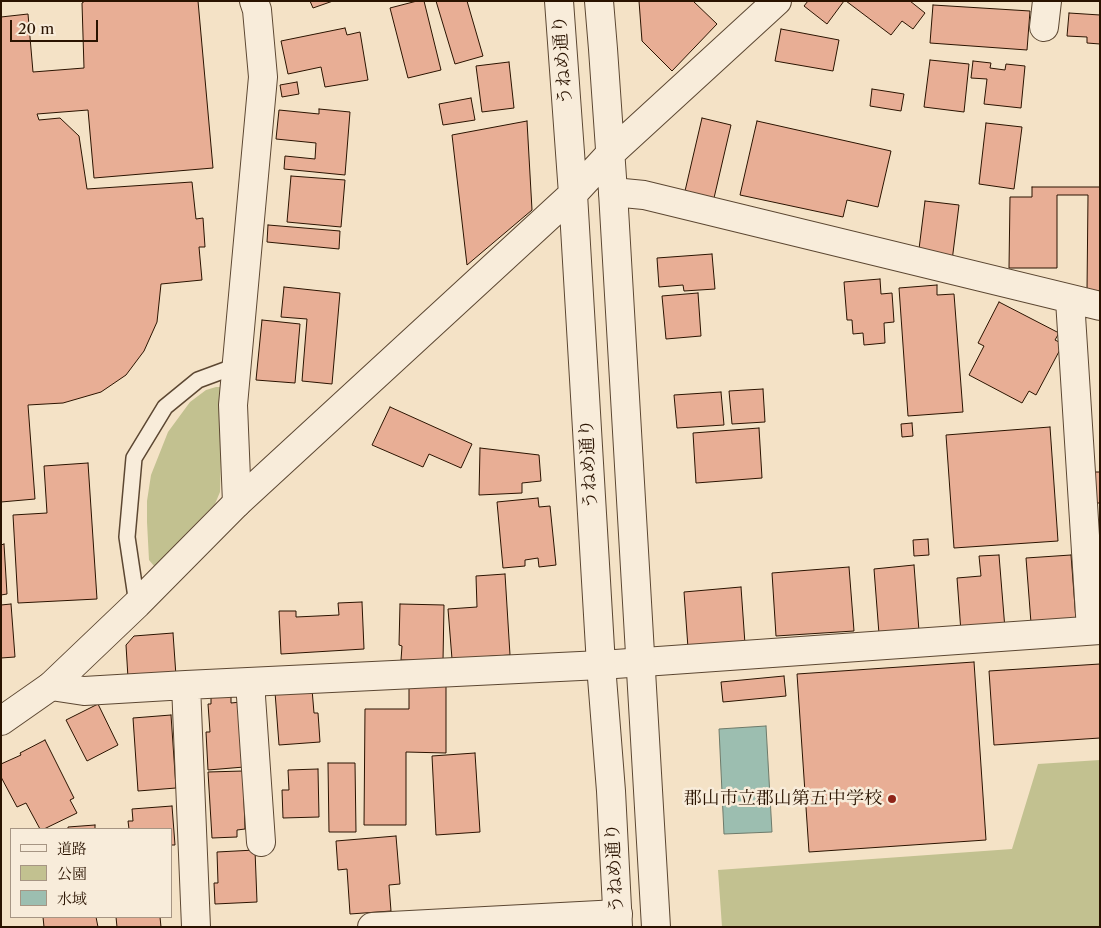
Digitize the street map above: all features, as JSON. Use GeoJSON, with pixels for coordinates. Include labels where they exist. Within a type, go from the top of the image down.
{"type":"FeatureCollection","features":[{"type":"Feature","properties":{"kind":"street"},"geometry":{"type":"LineString","coordinates":[[237,503],[233,405],[263,77],[254,1]]}},
{"type":"Feature","properties":{"kind":"street","name":"うねめ通り"},"geometry":{"type":"LineString","coordinates":[[559,1],[574,194],[618,920]]}},
{"type":"Feature","properties":{"kind":"street"},"geometry":{"type":"LineString","coordinates":[[599,1],[613,192],[656,927]]}},
{"type":"Feature","properties":{"kind":"street"},"geometry":{"type":"LineString","coordinates":[[1,720],[51,686],[137,604],[237,503],[574,194],[610,154],[777,1]]}},
{"type":"Feature","properties":{"kind":"street"},"geometry":{"type":"LineString","coordinates":[[613,192],[644,194],[1100,306]]}},
{"type":"Feature","properties":{"kind":"street"},"geometry":{"type":"LineString","coordinates":[[51,686],[84,691],[641,663],[1095,630],[1070,300]]}},
{"type":"Feature","properties":{"kind":"street"},"geometry":{"type":"LineString","coordinates":[[250,682],[261,842]]}},
{"type":"Feature","properties":{"kind":"street"},"geometry":{"type":"LineString","coordinates":[[186,685],[196,927]]}},
{"type":"Feature","properties":{"kind":"street"},"geometry":{"type":"LineString","coordinates":[[372,927],[618,920]]}},
{"type":"Feature","properties":{"kind":"lane"},"geometry":{"type":"LineString","coordinates":[[137,604],[126,537],[134,458],[165,408],[198,380],[236,366]]}},
{"type":"Feature","properties":{"kind":"green space"},"geometry":{"type":"Polygon","coordinates":[[[223,387],[220,492],[215,504],[154,566],[149,560],[147,522],[147,501],[151,475],[168,432],[190,402],[206,390],[223,387]]]}},
{"type":"Feature","properties":{"kind":"green space"},"geometry":{"type":"Polygon","coordinates":[[[1100,760],[1100,927],[722,927],[718,870],[1012,849],[1038,764],[1100,760]]]}},
{"type":"Feature","properties":{"kind":"water"},"geometry":{"type":"Polygon","coordinates":[[[766,726],[772,832],[724,834],[719,729],[766,726]]]}},
{"type":"Feature","properties":{"kind":"building"},"geometry":{"type":"Polygon","coordinates":[[[85,1],[198,1],[213,168],[94,178],[88,110],[37,114],[39,120],[60,118],[79,136],[87,189],[192,182],[196,219],[203,218],[205,247],[199,247],[202,280],[161,284],[157,322],[144,351],[126,375],[101,392],[63,403],[28,405],[35,499],[1,502],[1,17],[28,14],[33,72],[84,68],[82,3],[85,1]]]}},
{"type":"Feature","properties":{"kind":"building"},"geometry":{"type":"Polygon","coordinates":[[[310,1],[333,1],[313,8],[310,1]]]}},
{"type":"Feature","properties":{"kind":"building"},"geometry":{"type":"Polygon","coordinates":[[[424,1],[441,70],[408,78],[390,8],[424,1]]]}},
{"type":"Feature","properties":{"kind":"building"},"geometry":{"type":"Polygon","coordinates":[[[436,1],[467,1],[483,56],[455,64],[436,1]]]}},
{"type":"Feature","properties":{"kind":"building"},"geometry":{"type":"Polygon","coordinates":[[[639,1],[693,1],[717,24],[672,71],[642,41],[639,1]]]}},
{"type":"Feature","properties":{"kind":"building"},"geometry":{"type":"Polygon","coordinates":[[[808,1],[844,1],[827,24],[804,6],[808,1]]]}},
{"type":"Feature","properties":{"kind":"building"},"geometry":{"type":"Polygon","coordinates":[[[846,1],[910,1],[925,13],[913,29],[902,21],[891,35],[846,1]]]}},
{"type":"Feature","properties":{"kind":"building"},"geometry":{"type":"Polygon","coordinates":[[[933,5],[1030,11],[1027,50],[930,43],[933,5]]]}},
{"type":"Feature","properties":{"kind":"building"},"geometry":{"type":"Polygon","coordinates":[[[1069,13],[1100,15],[1100,44],[1087,43],[1087,37],[1067,36],[1069,13]]]}},
{"type":"Feature","properties":{"kind":"building"},"geometry":{"type":"Polygon","coordinates":[[[345,28],[347,35],[360,32],[368,80],[325,87],[321,67],[288,74],[281,41],[345,28]]]}},
{"type":"Feature","properties":{"kind":"building"},"geometry":{"type":"Polygon","coordinates":[[[781,29],[839,40],[833,71],[775,61],[781,29]]]}},
{"type":"Feature","properties":{"kind":"building"},"geometry":{"type":"Polygon","coordinates":[[[930,60],[969,64],[964,112],[924,107],[930,60]]]}},
{"type":"Feature","properties":{"kind":"building"},"geometry":{"type":"Polygon","coordinates":[[[973,61],[991,63],[990,68],[1005,70],[1006,64],[1025,66],[1021,108],[984,104],[987,79],[971,78],[973,61]]]}},
{"type":"Feature","properties":{"kind":"building"},"geometry":{"type":"Polygon","coordinates":[[[509,62],[514,108],[482,112],[476,66],[509,62]]]}},
{"type":"Feature","properties":{"kind":"building"},"geometry":{"type":"Polygon","coordinates":[[[297,82],[299,94],[282,97],[280,85],[297,82]]]}},
{"type":"Feature","properties":{"kind":"building"},"geometry":{"type":"Polygon","coordinates":[[[872,89],[904,94],[901,111],[870,106],[872,89]]]}},
{"type":"Feature","properties":{"kind":"building"},"geometry":{"type":"Polygon","coordinates":[[[471,98],[475,120],[443,125],[439,104],[471,98]]]}},
{"type":"Feature","properties":{"kind":"building"},"geometry":{"type":"Polygon","coordinates":[[[319,109],[350,112],[345,175],[284,169],[285,156],[315,159],[316,143],[276,139],[279,110],[319,114],[319,109]]]}},
{"type":"Feature","properties":{"kind":"building"},"geometry":{"type":"Polygon","coordinates":[[[702,118],[731,125],[714,198],[685,191],[702,118]]]}},
{"type":"Feature","properties":{"kind":"building"},"geometry":{"type":"Polygon","coordinates":[[[527,121],[532,210],[467,265],[452,135],[527,121]]]}},
{"type":"Feature","properties":{"kind":"building"},"geometry":{"type":"Polygon","coordinates":[[[757,121],[891,151],[878,207],[847,200],[843,217],[740,195],[757,121]]]}},
{"type":"Feature","properties":{"kind":"building"},"geometry":{"type":"Polygon","coordinates":[[[986,123],[1022,127],[1014,189],[979,184],[986,123]]]}},
{"type":"Feature","properties":{"kind":"building"},"geometry":{"type":"Polygon","coordinates":[[[291,176],[345,180],[341,227],[287,222],[291,176]]]}},
{"type":"Feature","properties":{"kind":"building"},"geometry":{"type":"Polygon","coordinates":[[[1032,187],[1100,187],[1100,291],[1087,291],[1088,195],[1057,195],[1057,268],[1009,268],[1010,197],[1032,197],[1032,187]]]}},
{"type":"Feature","properties":{"kind":"building"},"geometry":{"type":"Polygon","coordinates":[[[925,201],[959,205],[952,261],[918,257],[925,201]]]}},
{"type":"Feature","properties":{"kind":"building"},"geometry":{"type":"Polygon","coordinates":[[[268,225],[340,231],[339,249],[267,242],[268,225]]]}},
{"type":"Feature","properties":{"kind":"building"},"geometry":{"type":"Polygon","coordinates":[[[712,254],[715,289],[684,291],[683,285],[659,287],[657,258],[712,254]]]}},
{"type":"Feature","properties":{"kind":"building"},"geometry":{"type":"Polygon","coordinates":[[[880,279],[881,294],[892,293],[894,322],[884,323],[885,343],[864,345],[863,333],[853,334],[852,320],[847,320],[844,282],[880,279]]]}},
{"type":"Feature","properties":{"kind":"building"},"geometry":{"type":"Polygon","coordinates":[[[937,285],[937,295],[954,294],[963,412],[908,416],[899,288],[937,285]]]}},
{"type":"Feature","properties":{"kind":"building"},"geometry":{"type":"Polygon","coordinates":[[[284,287],[340,293],[332,384],[302,381],[307,319],[281,317],[284,287]]]}},
{"type":"Feature","properties":{"kind":"building"},"geometry":{"type":"Polygon","coordinates":[[[698,293],[701,336],[666,339],[662,296],[698,293]]]}},
{"type":"Feature","properties":{"kind":"building"},"geometry":{"type":"Polygon","coordinates":[[[999,302],[1059,333],[1055,340],[1063,344],[1036,395],[1029,391],[1022,403],[969,375],[984,346],[978,343],[999,302]]]}},
{"type":"Feature","properties":{"kind":"building"},"geometry":{"type":"Polygon","coordinates":[[[262,320],[300,324],[295,383],[256,380],[262,320]]]}},
{"type":"Feature","properties":{"kind":"building"},"geometry":{"type":"Polygon","coordinates":[[[763,389],[765,422],[732,424],[729,391],[763,389]]]}},
{"type":"Feature","properties":{"kind":"building"},"geometry":{"type":"Polygon","coordinates":[[[721,392],[724,425],[677,428],[674,395],[721,392]]]}},
{"type":"Feature","properties":{"kind":"building"},"geometry":{"type":"Polygon","coordinates":[[[390,407],[472,444],[461,468],[429,454],[423,467],[372,445],[390,407]]]}},
{"type":"Feature","properties":{"kind":"building"},"geometry":{"type":"Polygon","coordinates":[[[912,423],[913,436],[902,437],[901,424],[912,423]]]}},
{"type":"Feature","properties":{"kind":"building"},"geometry":{"type":"Polygon","coordinates":[[[1050,427],[1058,541],[954,548],[946,435],[1050,427]]]}},
{"type":"Feature","properties":{"kind":"building"},"geometry":{"type":"Polygon","coordinates":[[[759,428],[762,478],[696,483],[693,433],[759,428]]]}},
{"type":"Feature","properties":{"kind":"building"},"geometry":{"type":"Polygon","coordinates":[[[480,448],[539,455],[541,481],[522,483],[522,493],[479,495],[480,448]]]}},
{"type":"Feature","properties":{"kind":"building"},"geometry":{"type":"Polygon","coordinates":[[[88,463],[97,599],[18,603],[13,515],[47,513],[44,466],[88,463]]]}},
{"type":"Feature","properties":{"kind":"building"},"geometry":{"type":"Polygon","coordinates":[[[1092,472],[1100,472],[1100,503],[1094,503],[1092,472]]]}},
{"type":"Feature","properties":{"kind":"building"},"geometry":{"type":"Polygon","coordinates":[[[538,498],[539,507],[550,506],[556,565],[539,567],[538,558],[525,560],[525,566],[503,568],[497,502],[538,498]]]}},
{"type":"Feature","properties":{"kind":"building"},"geometry":{"type":"Polygon","coordinates":[[[928,539],[929,555],[914,556],[913,540],[928,539]]]}},
{"type":"Feature","properties":{"kind":"building"},"geometry":{"type":"Polygon","coordinates":[[[4,544],[7,594],[1,595],[1,545],[4,544]]]}},
{"type":"Feature","properties":{"kind":"building"},"geometry":{"type":"Polygon","coordinates":[[[999,555],[1005,629],[961,632],[957,578],[981,576],[979,556],[999,555]]]}},
{"type":"Feature","properties":{"kind":"building"},"geometry":{"type":"Polygon","coordinates":[[[1071,555],[1076,620],[1031,623],[1026,558],[1071,555]]]}},
{"type":"Feature","properties":{"kind":"building"},"geometry":{"type":"Polygon","coordinates":[[[914,565],[919,631],[879,634],[874,569],[914,565]]]}},
{"type":"Feature","properties":{"kind":"building"},"geometry":{"type":"Polygon","coordinates":[[[849,567],[854,631],[776,636],[772,573],[849,567]]]}},
{"type":"Feature","properties":{"kind":"building"},"geometry":{"type":"Polygon","coordinates":[[[505,574],[510,655],[452,659],[448,609],[477,607],[476,576],[505,574]]]}},
{"type":"Feature","properties":{"kind":"building"},"geometry":{"type":"Polygon","coordinates":[[[741,587],[745,644],[688,648],[684,592],[741,587]]]}},
{"type":"Feature","properties":{"kind":"building"},"geometry":{"type":"Polygon","coordinates":[[[362,602],[364,649],[281,654],[279,611],[296,611],[296,617],[339,615],[338,603],[362,602]]]}},
{"type":"Feature","properties":{"kind":"building"},"geometry":{"type":"Polygon","coordinates":[[[11,604],[15,657],[1,658],[1,605],[11,604]]]}},
{"type":"Feature","properties":{"kind":"building"},"geometry":{"type":"Polygon","coordinates":[[[400,604],[444,605],[443,661],[401,660],[402,646],[399,645],[400,604]]]}},
{"type":"Feature","properties":{"kind":"building"},"geometry":{"type":"Polygon","coordinates":[[[173,633],[176,676],[128,678],[126,645],[134,636],[173,633]]]}},
{"type":"Feature","properties":{"kind":"building"},"geometry":{"type":"Polygon","coordinates":[[[974,662],[986,840],[809,852],[797,674],[974,662]]]}},
{"type":"Feature","properties":{"kind":"building"},"geometry":{"type":"Polygon","coordinates":[[[1100,664],[1100,738],[994,745],[989,671],[1100,664]]]}},
{"type":"Feature","properties":{"kind":"building"},"geometry":{"type":"Polygon","coordinates":[[[784,676],[786,696],[723,702],[721,682],[784,676]]]}},
{"type":"Feature","properties":{"kind":"building"},"geometry":{"type":"Polygon","coordinates":[[[409,686],[446,686],[446,753],[406,752],[406,825],[364,825],[365,709],[409,709],[409,686]]]}},
{"type":"Feature","properties":{"kind":"building"},"geometry":{"type":"Polygon","coordinates":[[[312,689],[314,713],[318,713],[320,742],[279,745],[275,692],[312,689]]]}},
{"type":"Feature","properties":{"kind":"building"},"geometry":{"type":"Polygon","coordinates":[[[231,694],[231,703],[241,702],[244,767],[208,770],[206,732],[210,732],[208,704],[211,704],[211,695],[231,694]]]}},
{"type":"Feature","properties":{"kind":"building"},"geometry":{"type":"Polygon","coordinates":[[[98,704],[118,745],[87,761],[66,720],[98,704]]]}},
{"type":"Feature","properties":{"kind":"building"},"geometry":{"type":"Polygon","coordinates":[[[171,715],[176,788],[138,791],[133,718],[171,715]]]}},
{"type":"Feature","properties":{"kind":"building"},"geometry":{"type":"Polygon","coordinates":[[[45,740],[74,798],[70,800],[77,813],[46,828],[39,828],[26,803],[17,807],[1,777],[1,764],[21,755],[20,753],[45,740]]]}},
{"type":"Feature","properties":{"kind":"building"},"geometry":{"type":"Polygon","coordinates":[[[475,753],[480,832],[436,835],[432,756],[475,753]]]}},
{"type":"Feature","properties":{"kind":"building"},"geometry":{"type":"Polygon","coordinates":[[[328,763],[355,763],[356,832],[329,832],[328,763]]]}},
{"type":"Feature","properties":{"kind":"building"},"geometry":{"type":"Polygon","coordinates":[[[318,769],[319,817],[283,818],[282,790],[289,790],[288,770],[318,769]]]}},
{"type":"Feature","properties":{"kind":"building"},"geometry":{"type":"Polygon","coordinates":[[[243,771],[245,829],[237,830],[237,837],[212,838],[208,772],[243,771]]]}},
{"type":"Feature","properties":{"kind":"building"},"geometry":{"type":"Polygon","coordinates":[[[172,806],[175,845],[172,845],[172,828],[129,828],[128,821],[133,821],[132,809],[172,806]]]}},
{"type":"Feature","properties":{"kind":"building"},"geometry":{"type":"Polygon","coordinates":[[[95,825],[95,828],[68,827],[95,825]]]}},
{"type":"Feature","properties":{"kind":"building"},"geometry":{"type":"Polygon","coordinates":[[[396,836],[400,884],[389,885],[391,911],[350,914],[347,869],[338,870],[336,841],[396,836]]]}},
{"type":"Feature","properties":{"kind":"building"},"geometry":{"type":"Polygon","coordinates":[[[255,850],[257,902],[215,904],[214,883],[218,883],[217,852],[255,850]]]}},
{"type":"Feature","properties":{"kind":"building"},"geometry":{"type":"Polygon","coordinates":[[[43,918],[96,918],[98,927],[44,927],[43,918]]]}},
{"type":"Feature","properties":{"kind":"building"},"geometry":{"type":"Polygon","coordinates":[[[116,918],[160,918],[161,927],[117,927],[116,918]]]}},
{"type":"Feature","properties":{"kind":"place","name":"郡山市立郡山第五中学校"},"geometry":{"type":"Point","coordinates":[892,799]}}]}
